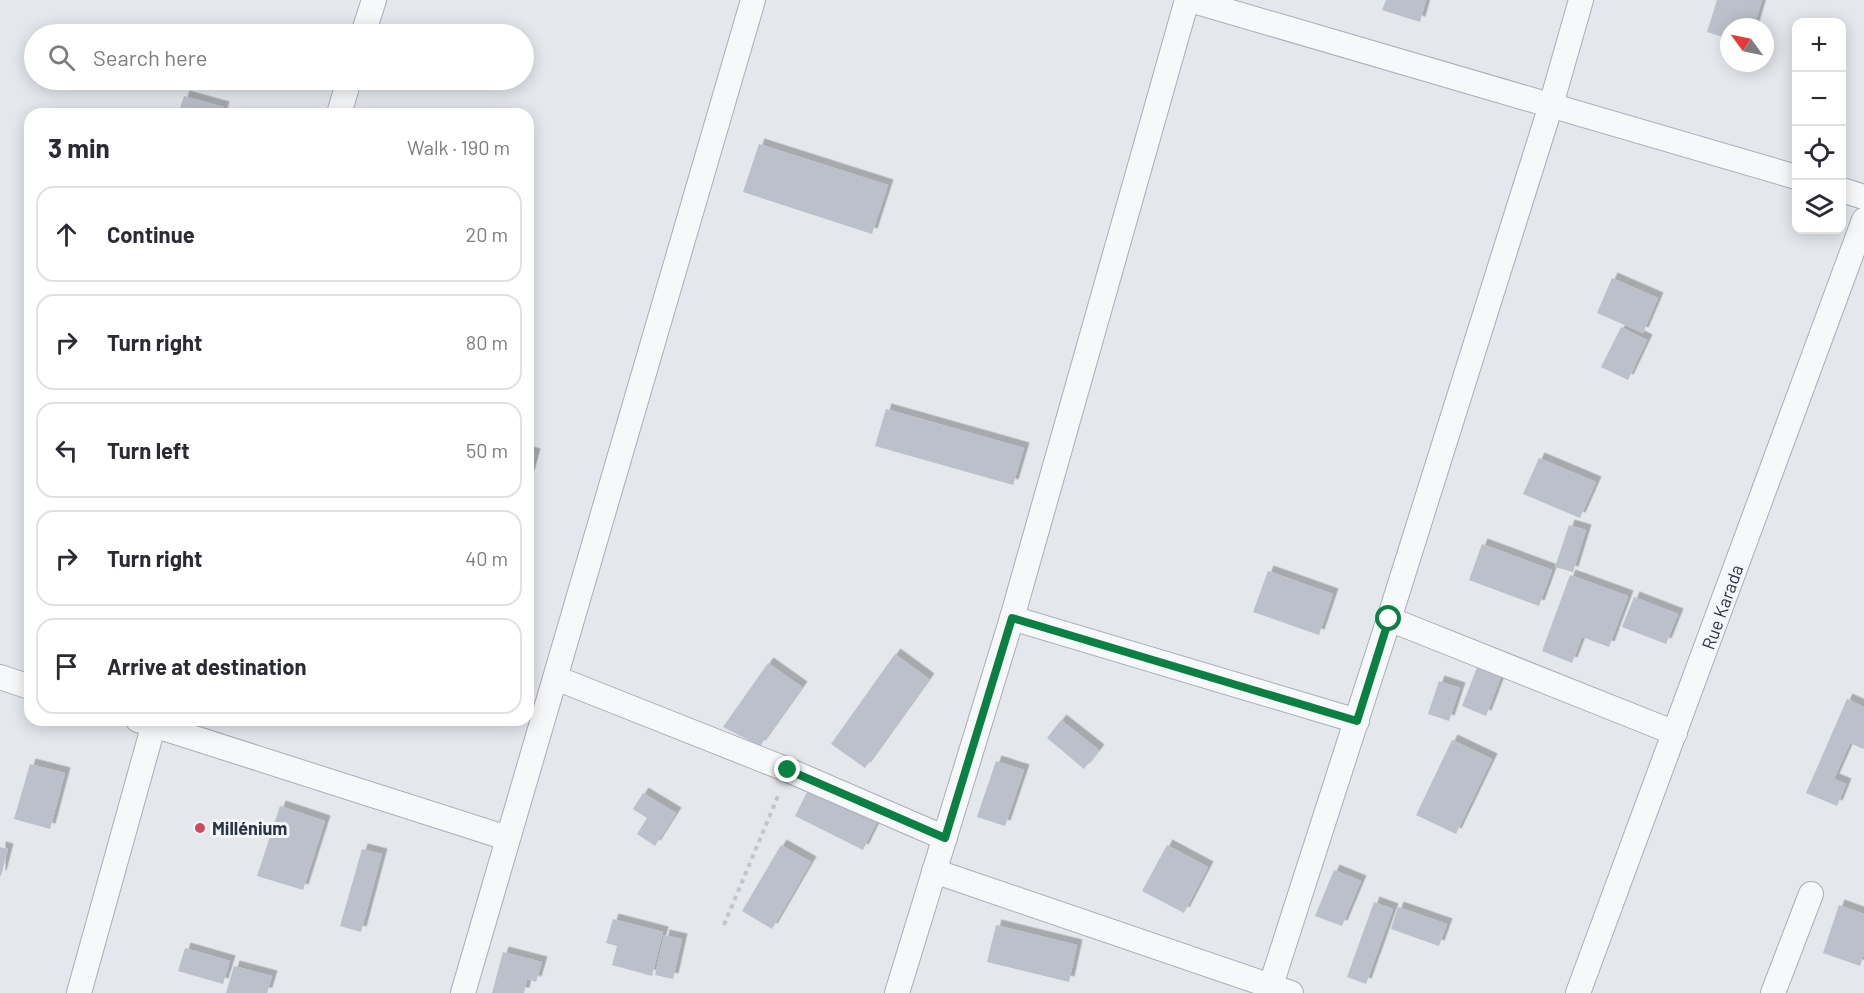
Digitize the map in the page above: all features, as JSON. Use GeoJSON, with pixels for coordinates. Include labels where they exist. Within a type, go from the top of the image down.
{"type":"FeatureCollection","features":[{"type":"Feature","properties":{"kind":"street"},"geometry":{"type":"LineString","coordinates":[[366,24],[374,0]]}},
{"type":"Feature","properties":{"kind":"street"},"geometry":{"type":"LineString","coordinates":[[464,993],[507,838],[556,678],[753,0]]}},
{"type":"Feature","properties":{"kind":"street"},"geometry":{"type":"LineString","coordinates":[[897,993],[1012,618],[1189,0],[1792,176]]}},
{"type":"Feature","properties":{"kind":"street"},"geometry":{"type":"LineString","coordinates":[[934,871],[1281,989],[1357,721],[1551,105],[1581,0]]}},
{"type":"Feature","properties":{"kind":"street"},"geometry":{"type":"LineString","coordinates":[[341,108],[347,90]]}},
{"type":"Feature","properties":{"kind":"street"},"geometry":{"type":"LineString","coordinates":[[1846,191],[1864,196]]}},
{"type":"Feature","properties":{"kind":"street","name":"Rue Karada"},"geometry":{"type":"LineString","coordinates":[[1578,993],[1864,220]]}},
{"type":"Feature","properties":{"kind":"street"},"geometry":{"type":"LineString","coordinates":[[1012,618],[1357,721]]}},
{"type":"Feature","properties":{"kind":"street"},"geometry":{"type":"LineString","coordinates":[[1389,619],[1675,733]]}},
{"type":"Feature","properties":{"kind":"street"},"geometry":{"type":"LineString","coordinates":[[0,677],[24,685]]}},
{"type":"Feature","properties":{"kind":"street"},"geometry":{"type":"LineString","coordinates":[[556,678],[788,770],[945,838]]}},
{"type":"Feature","properties":{"kind":"street"},"geometry":{"type":"LineString","coordinates":[[79,993],[148,726]]}},
{"type":"Feature","properties":{"kind":"street"},"geometry":{"type":"LineString","coordinates":[[161,726],[507,838]]}},
{"type":"Feature","properties":{"kind":"street"},"geometry":{"type":"LineString","coordinates":[[1773,993],[1810,894]]}},
{"type":"Feature","properties":{"kind":"path"},"geometry":{"type":"LineString","coordinates":[[724,925],[788,770]]}},
{"type":"Feature","properties":{"kind":"building"},"geometry":{"type":"Polygon","coordinates":[[[1386,0],[1426,0],[1420,22],[1382,10],[1386,0]]]}},
{"type":"Feature","properties":{"kind":"building"},"geometry":{"type":"Polygon","coordinates":[[[1717,0],[1762,0],[1757,18],[1720,18],[1720,36],[1707,32],[1717,0]]]}},
{"type":"Feature","properties":{"kind":"building"},"geometry":{"type":"Polygon","coordinates":[[[184,96],[224,107],[224,108],[180,108],[184,96]]]}},
{"type":"Feature","properties":{"kind":"building"},"geometry":{"type":"Polygon","coordinates":[[[759,144],[888,185],[872,234],[743,192],[759,144]]]}},
{"type":"Feature","properties":{"kind":"building"},"geometry":{"type":"Polygon","coordinates":[[[1612,278],[1658,298],[1643,333],[1597,313],[1612,278]]]}},
{"type":"Feature","properties":{"kind":"building"},"geometry":{"type":"Polygon","coordinates":[[[1621,327],[1647,340],[1628,380],[1601,367],[1621,327]]]}},
{"type":"Feature","properties":{"kind":"building"},"geometry":{"type":"Polygon","coordinates":[[[886,409],[1024,448],[1013,485],[875,446],[886,409]]]}},
{"type":"Feature","properties":{"kind":"building"},"geometry":{"type":"Polygon","coordinates":[[[1539,458],[1596,482],[1580,518],[1523,494],[1539,458]]]}},
{"type":"Feature","properties":{"kind":"building"},"geometry":{"type":"Polygon","coordinates":[[[1569,525],[1586,530],[1573,572],[1555,567],[1569,525]]]}},
{"type":"Feature","properties":{"kind":"building"},"geometry":{"type":"Polygon","coordinates":[[[1482,544],[1552,570],[1539,606],[1469,580],[1482,544]]]}},
{"type":"Feature","properties":{"kind":"building"},"geometry":{"type":"Polygon","coordinates":[[[1268,571],[1333,594],[1319,635],[1253,612],[1268,571]]]}},
{"type":"Feature","properties":{"kind":"building"},"geometry":{"type":"Polygon","coordinates":[[[1570,575],[1628,596],[1609,647],[1582,637],[1572,663],[1542,651],[1570,575]]]}},
{"type":"Feature","properties":{"kind":"building"},"geometry":{"type":"Polygon","coordinates":[[[1634,597],[1678,614],[1666,644],[1622,627],[1634,597]]]}},
{"type":"Feature","properties":{"kind":"building"},"geometry":{"type":"Polygon","coordinates":[[[895,654],[929,679],[865,768],[831,744],[895,654]]]}},
{"type":"Feature","properties":{"kind":"building"},"geometry":{"type":"Polygon","coordinates":[[[768,663],[802,687],[760,746],[723,727],[768,663]]]}},
{"type":"Feature","properties":{"kind":"building"},"geometry":{"type":"Polygon","coordinates":[[[1478,665],[1502,674],[1486,716],[1462,706],[1478,665]]]}},
{"type":"Feature","properties":{"kind":"building"},"geometry":{"type":"Polygon","coordinates":[[[1439,681],[1460,688],[1449,721],[1428,714],[1439,681]]]}},
{"type":"Feature","properties":{"kind":"building"},"geometry":{"type":"Polygon","coordinates":[[[1847,699],[1864,707],[1864,747],[1863,749],[1850,743],[1834,779],[1846,784],[1837,806],[1806,793],[1847,699]]]}},
{"type":"Feature","properties":{"kind":"building"},"geometry":{"type":"Polygon","coordinates":[[[1061,720],[1099,750],[1084,769],[1047,738],[1061,720]]]}},
{"type":"Feature","properties":{"kind":"building"},"geometry":{"type":"Polygon","coordinates":[[[1452,740],[1492,759],[1456,834],[1416,815],[1452,740]]]}},
{"type":"Feature","properties":{"kind":"building"},"geometry":{"type":"Polygon","coordinates":[[[996,761],[1024,770],[1005,826],[977,817],[996,761]]]}},
{"type":"Feature","properties":{"kind":"building"},"geometry":{"type":"Polygon","coordinates":[[[30,764],[65,773],[50,829],[14,819],[30,764]]]}},
{"type":"Feature","properties":{"kind":"building"},"geometry":{"type":"Polygon","coordinates":[[[810,786],[878,820],[863,850],[795,816],[810,786]]]}},
{"type":"Feature","properties":{"kind":"building"},"geometry":{"type":"Polygon","coordinates":[[[643,793],[676,813],[655,846],[637,834],[647,818],[633,809],[643,793]]]}},
{"type":"Feature","properties":{"kind":"building"},"geometry":{"type":"Polygon","coordinates":[[[280,806],[325,821],[303,890],[257,876],[280,806]]]}},
{"type":"Feature","properties":{"kind":"building"},"geometry":{"type":"Polygon","coordinates":[[[781,845],[811,862],[772,929],[742,911],[781,845]]]}},
{"type":"Feature","properties":{"kind":"building"},"geometry":{"type":"Polygon","coordinates":[[[1167,845],[1208,867],[1184,913],[1142,891],[1167,845]]]}},
{"type":"Feature","properties":{"kind":"building"},"geometry":{"type":"Polygon","coordinates":[[[0,847],[8,849],[1,876],[0,876],[0,847]]]}},
{"type":"Feature","properties":{"kind":"building"},"geometry":{"type":"Polygon","coordinates":[[[362,849],[382,854],[361,932],[340,926],[362,849]]]}},
{"type":"Feature","properties":{"kind":"building"},"geometry":{"type":"Polygon","coordinates":[[[1334,870],[1361,881],[1342,926],[1315,916],[1334,870]]]}},
{"type":"Feature","properties":{"kind":"building"},"geometry":{"type":"Polygon","coordinates":[[[1374,902],[1393,909],[1366,984],[1347,977],[1374,902]]]}},
{"type":"Feature","properties":{"kind":"building"},"geometry":{"type":"Polygon","coordinates":[[[1839,905],[1864,914],[1864,954],[1860,966],[1823,953],[1839,905]]]}},
{"type":"Feature","properties":{"kind":"building"},"geometry":{"type":"Polygon","coordinates":[[[1398,907],[1447,924],[1439,946],[1391,929],[1398,907]]]}},
{"type":"Feature","properties":{"kind":"building"},"geometry":{"type":"Polygon","coordinates":[[[613,919],[663,932],[652,976],[612,965],[617,946],[606,943],[613,919]]]}},
{"type":"Feature","properties":{"kind":"building"},"geometry":{"type":"Polygon","coordinates":[[[996,925],[1077,945],[1069,982],[987,962],[996,925]]]}},
{"type":"Feature","properties":{"kind":"building"},"geometry":{"type":"Polygon","coordinates":[[[664,935],[682,939],[673,979],[655,975],[664,935]]]}},
{"type":"Feature","properties":{"kind":"building"},"geometry":{"type":"Polygon","coordinates":[[[185,948],[230,961],[223,984],[178,971],[185,948]]]}},
{"type":"Feature","properties":{"kind":"building"},"geometry":{"type":"Polygon","coordinates":[[[503,952],[542,962],[536,982],[527,979],[524,993],[492,993],[503,952]]]}},
{"type":"Feature","properties":{"kind":"building"},"geometry":{"type":"Polygon","coordinates":[[[234,966],[272,976],[267,993],[226,993],[234,966]]]}},
{"type":"Feature","properties":{"kind":"place","name":"Millénium"},"geometry":{"type":"Point","coordinates":[200,828]}},
{"type":"Feature","properties":{"kind":"route"},"geometry":{"type":"LineString","coordinates":[[788,770],[945,838],[1012,618],[1357,721],[1389,619]]}}]}
